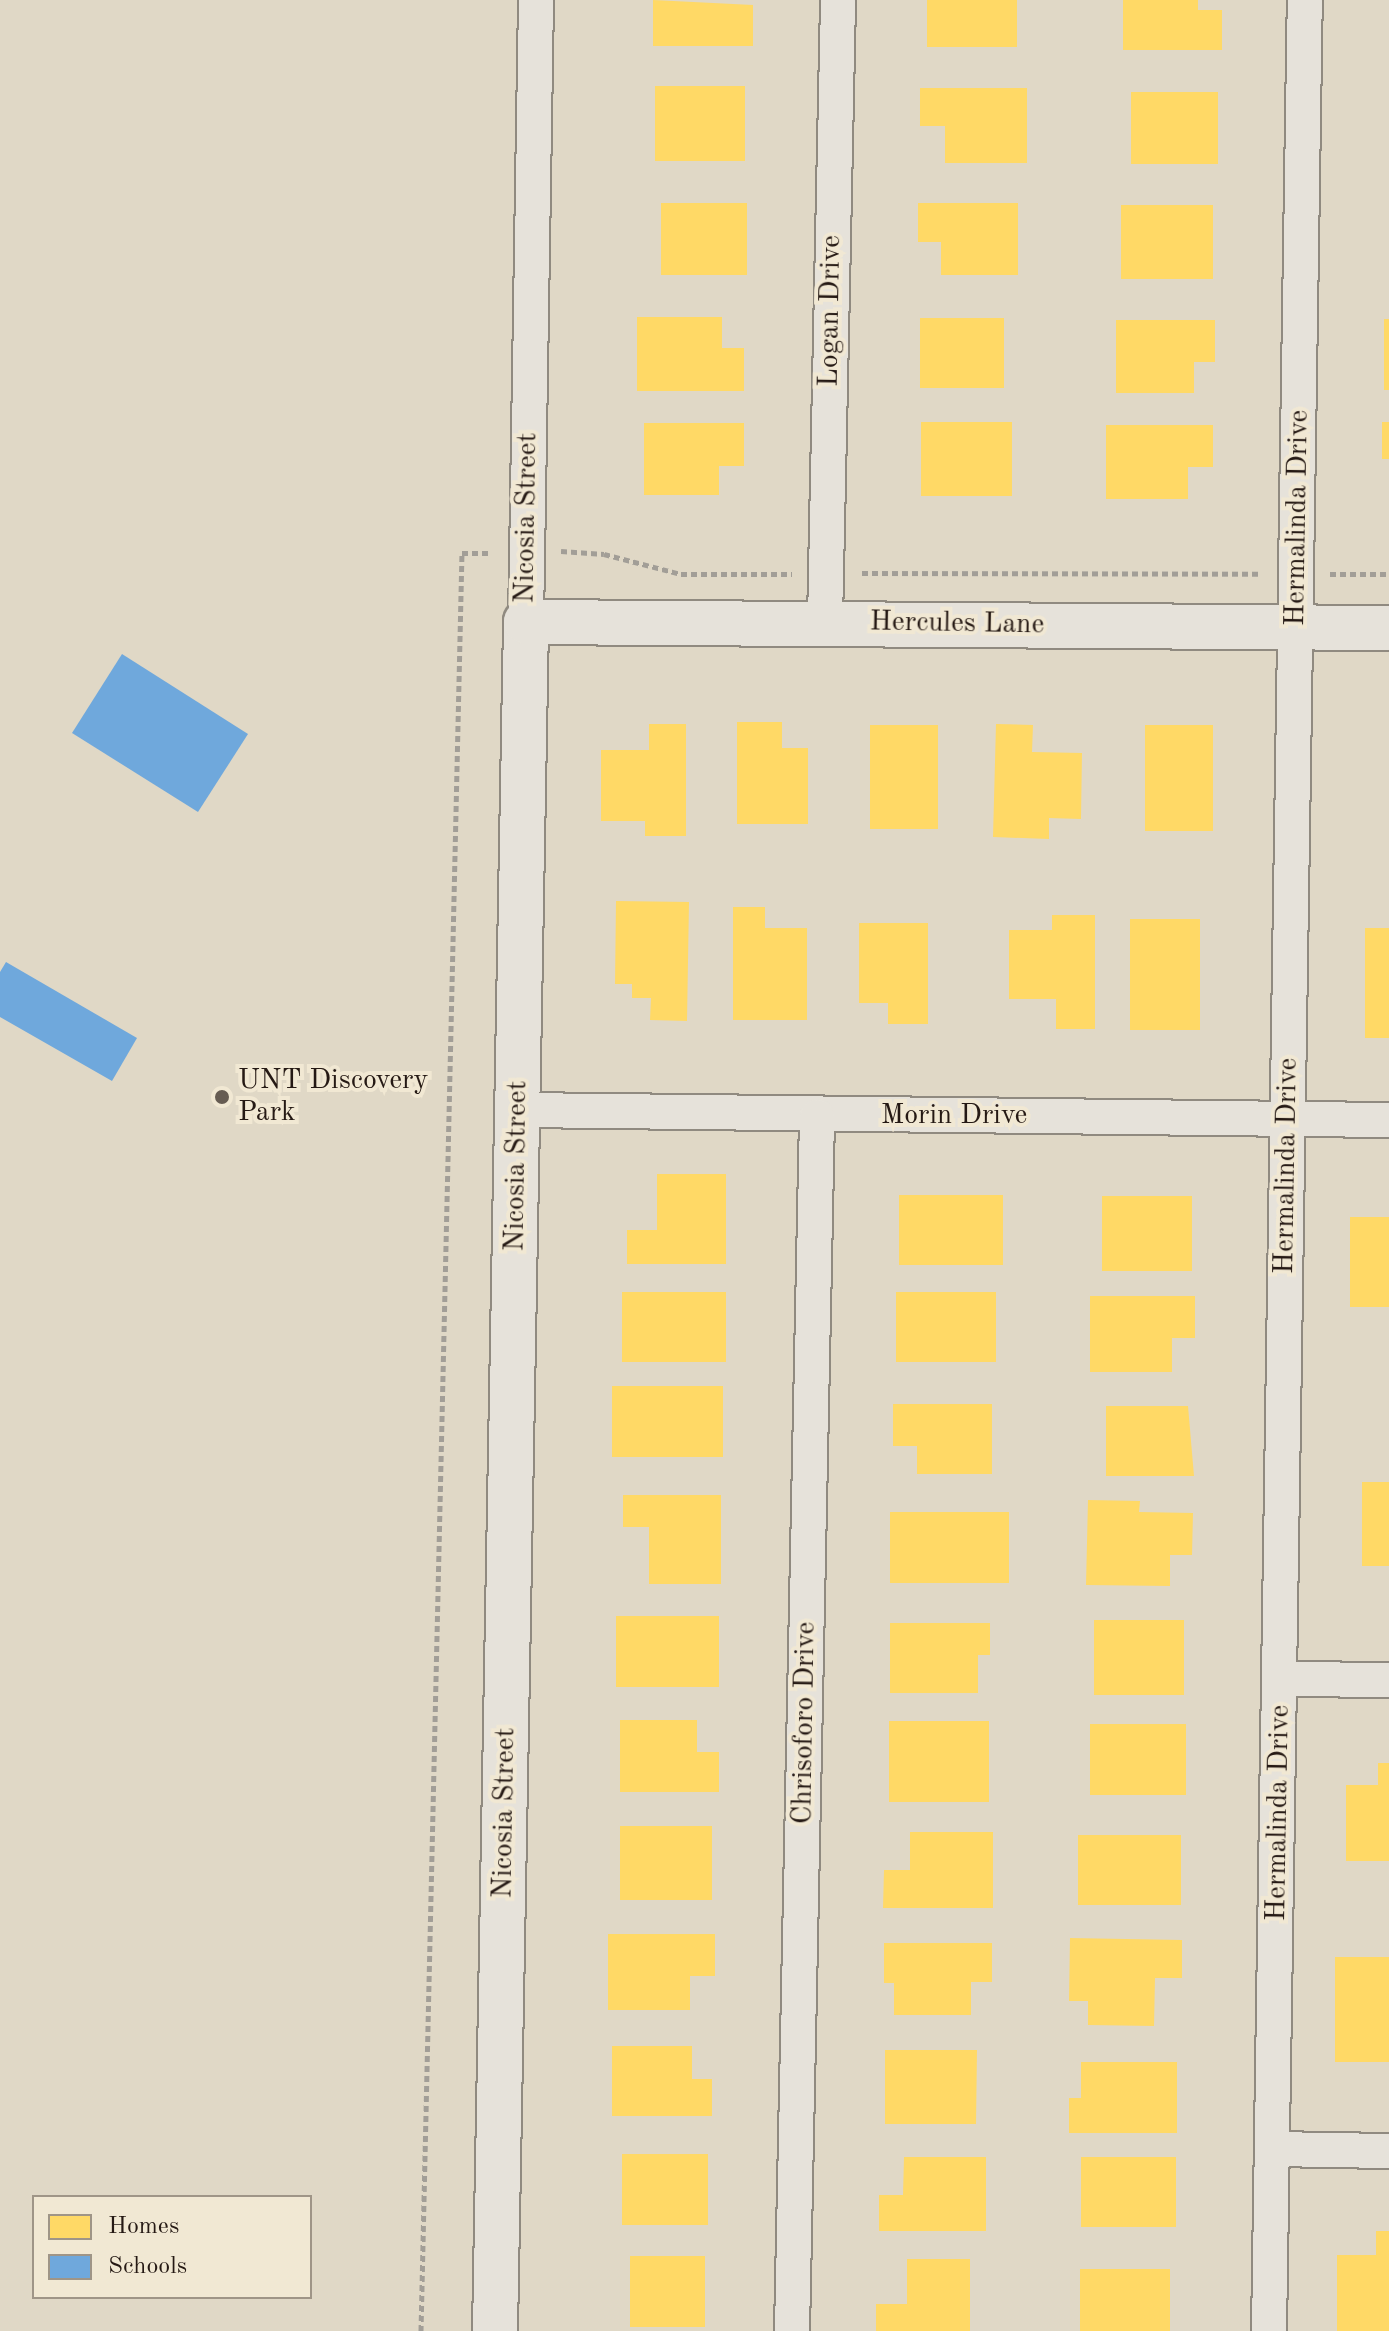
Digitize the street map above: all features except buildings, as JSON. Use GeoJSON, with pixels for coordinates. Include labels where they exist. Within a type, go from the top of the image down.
{"type":"FeatureCollection","features":[{"type":"Feature","properties":{"kind":"street","name":"Nicosia Street"},"geometry":{"type":"LineString","coordinates":[[495,2331],[519,1110],[536,0]]}},
{"type":"Feature","properties":{"kind":"street","name":"Logan Drive"},"geometry":{"type":"LineString","coordinates":[[825,622],[838,0]]}},
{"type":"Feature","properties":{"kind":"street","name":"Hermalinda Drive"},"geometry":{"type":"LineString","coordinates":[[1269,2331],[1282,1679],[1287,1116],[1305,0]]}},
{"type":"Feature","properties":{"kind":"street","name":"Hercules Lane"},"geometry":{"type":"LineString","coordinates":[[526,622],[1389,628]]}},
{"type":"Feature","properties":{"kind":"street","name":"Morin Drive"},"geometry":{"type":"LineString","coordinates":[[519,1110],[817,1116],[1287,1116],[1389,1120]]}},
{"type":"Feature","properties":{"kind":"street","name":"Chrisoforo Drive"},"geometry":{"type":"LineString","coordinates":[[792,2331],[817,1116]]}},
{"type":"Feature","properties":{"kind":"street"},"geometry":{"type":"LineString","coordinates":[[1282,1679],[1389,1680]]}},
{"type":"Feature","properties":{"kind":"street"},"geometry":{"type":"LineString","coordinates":[[1273,2149],[1389,2151]]}},
{"type":"Feature","properties":{"kind":"place","name":"UNT Discovery Park"},"geometry":{"type":"Point","coordinates":[222,1097]}}]}
